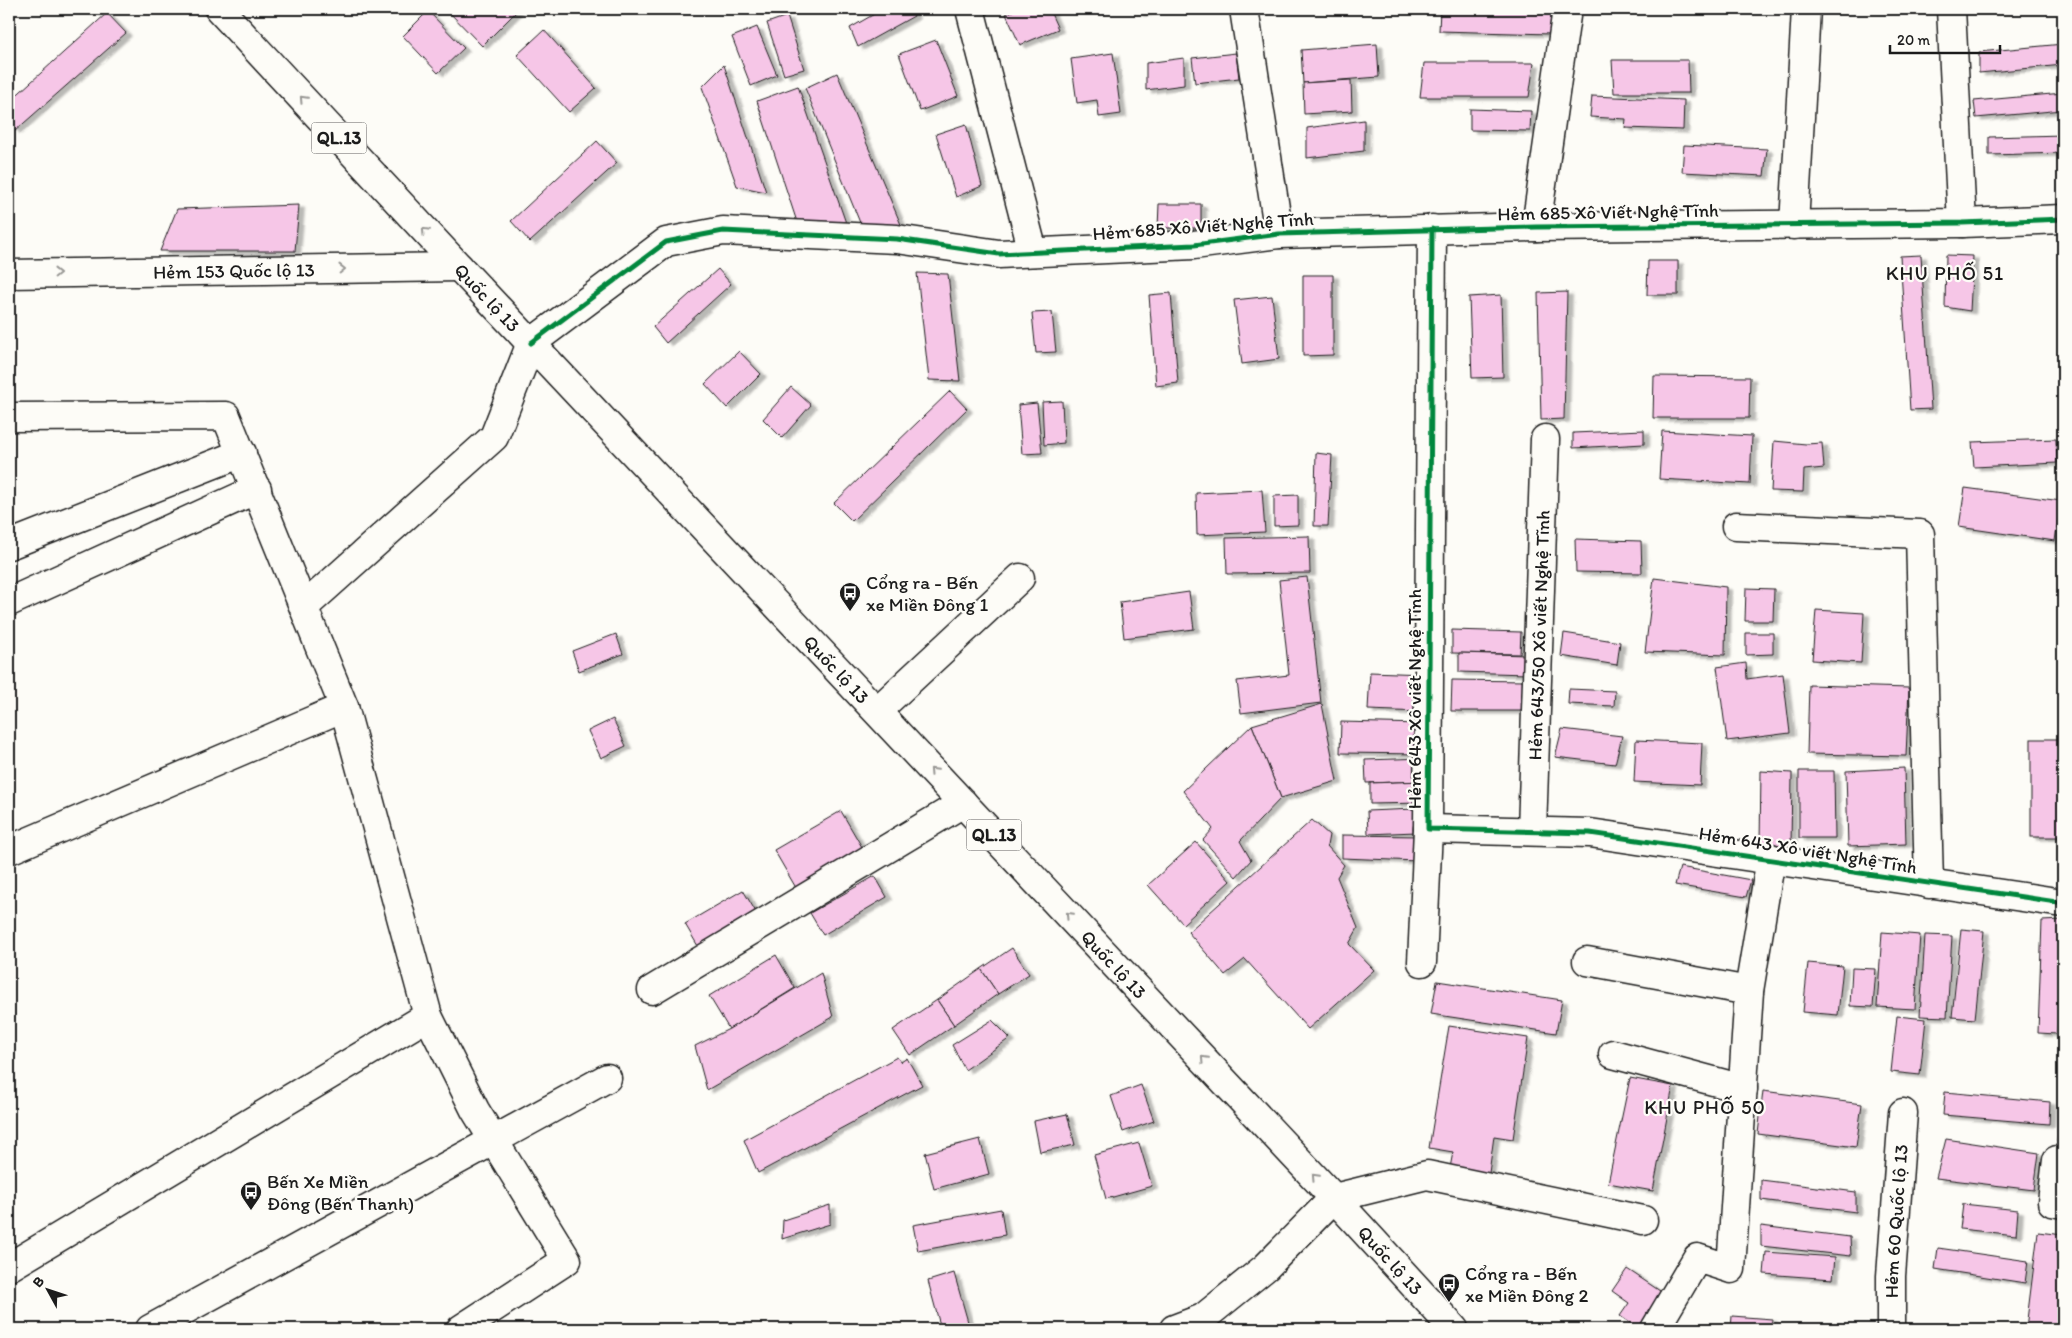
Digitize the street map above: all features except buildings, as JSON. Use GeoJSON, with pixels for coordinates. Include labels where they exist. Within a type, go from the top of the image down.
{"type":"FeatureCollection","features":[{"type":"Feature","properties":{"kind":"street","name":"Quốc lộ 13"},"geometry":{"type":"LineString","coordinates":[[219,9],[458,267],[1334,1198],[1454,1329]]}},
{"type":"Feature","properties":{"kind":"street"},"geometry":{"type":"LineString","coordinates":[[970,9],[1033,252]]}},
{"type":"Feature","properties":{"kind":"street"},"geometry":{"type":"LineString","coordinates":[[1244,9],[1279,234]]}},
{"type":"Feature","properties":{"kind":"street"},"geometry":{"type":"LineString","coordinates":[[1536,227],[1567,9]]}},
{"type":"Feature","properties":{"kind":"street"},"geometry":{"type":"LineString","coordinates":[[1794,225],[1806,9]]}},
{"type":"Feature","properties":{"kind":"street"},"geometry":{"type":"LineString","coordinates":[[1952,9],[1962,223]]}},
{"type":"Feature","properties":{"kind":"street","name":"Hẻm 685 Xô Viết Nghệ Tĩnh"},"geometry":{"type":"LineString","coordinates":[[531,343],[666,242],[723,231],[898,239],[999,254],[1194,245],[1279,234],[1536,227],[1962,223],[2063,219]]}},
{"type":"Feature","properties":{"kind":"street","name":"Hẻm 643 Xô viết Nghệ Tĩnh"},"geometry":{"type":"LineString","coordinates":[[1432,229],[1428,829],[1590,833],[1771,858],[1929,884],[2063,902]]}},
{"type":"Feature","properties":{"kind":"street","name":"Hẻm 153 Quốc lộ 13"},"geometry":{"type":"LineString","coordinates":[[9,274],[458,267]]}},
{"type":"Feature","properties":{"kind":"street"},"geometry":{"type":"LineString","coordinates":[[304,607],[494,437],[531,343]]}},
{"type":"Feature","properties":{"kind":"street"},"geometry":{"type":"LineString","coordinates":[[9,417],[226,416],[344,707],[428,1016],[493,1142],[567,1260],[461,1329]]}},
{"type":"Feature","properties":{"kind":"street","name":"Hẻm 643/50 Xô viết Nghệ Tĩnh"},"geometry":{"type":"LineString","coordinates":[[1532,831],[1545,440]]}},
{"type":"Feature","properties":{"kind":"street"},"geometry":{"type":"LineString","coordinates":[[9,545],[242,453]]}},
{"type":"Feature","properties":{"kind":"street"},"geometry":{"type":"LineString","coordinates":[[9,602],[257,489]]}},
{"type":"Feature","properties":{"kind":"street"},"geometry":{"type":"LineString","coordinates":[[1736,526],[1920,534],[1929,884]]}},
{"type":"Feature","properties":{"kind":"street"},"geometry":{"type":"LineString","coordinates":[[877,711],[1020,578]]}},
{"type":"Feature","properties":{"kind":"street"},"geometry":{"type":"LineString","coordinates":[[9,850],[344,707]]}},
{"type":"Feature","properties":{"kind":"street"},"geometry":{"type":"LineString","coordinates":[[652,990],[963,803]]}},
{"type":"Feature","properties":{"kind":"street"},"geometry":{"type":"LineString","coordinates":[[1422,962],[1428,829]]}},
{"type":"Feature","properties":{"kind":"street"},"geometry":{"type":"LineString","coordinates":[[1655,1329],[1697,1258],[1731,1269],[1749,991],[1771,858]]}},
{"type":"Feature","properties":{"kind":"street"},"geometry":{"type":"LineString","coordinates":[[1587,961],[1749,991]]}},
{"type":"Feature","properties":{"kind":"street"},"geometry":{"type":"LineString","coordinates":[[9,1268],[428,1016]]}},
{"type":"Feature","properties":{"kind":"street"},"geometry":{"type":"LineString","coordinates":[[1613,1054],[1743,1088]]}},
{"type":"Feature","properties":{"kind":"street"},"geometry":{"type":"LineString","coordinates":[[150,1329],[493,1142],[606,1078]]}},
{"type":"Feature","properties":{"kind":"street","name":"Hẻm 60 Quốc lộ 13"},"geometry":{"type":"LineString","coordinates":[[1891,1329],[1891,1276],[1902,1113]]}},
{"type":"Feature","properties":{"kind":"street"},"geometry":{"type":"LineString","coordinates":[[2063,1161],[2057,1160],[2052,1202],[2063,1204]]}},
{"type":"Feature","properties":{"kind":"street"},"geometry":{"type":"LineString","coordinates":[[1174,1329],[1203,1318],[1266,1267],[1334,1198],[1427,1175],[1643,1220]]}},
{"type":"Feature","properties":{"kind":"cycle path"},"geometry":{"type":"LineString","coordinates":[[531,343],[666,242],[723,231],[897,239],[999,254],[1194,245],[1279,234],[1536,227],[1962,223],[2063,219]]}},
{"type":"Feature","properties":{"kind":"cycle path"},"geometry":{"type":"LineString","coordinates":[[1432,229],[1428,829],[1590,833],[2063,903]]}},
{"type":"Feature","properties":{"kind":"place","name":"Cổng ra - Bến xe Miền Đông 1"},"geometry":{"type":"Point","coordinates":[850,612]}},
{"type":"Feature","properties":{"kind":"place","name":"Bến Xe Miền Đông (Bến Thanh)"},"geometry":{"type":"Point","coordinates":[251,1211]}},
{"type":"Feature","properties":{"kind":"place","name":"Cổng ra - Bến xe Miền Đông 2"},"geometry":{"type":"Point","coordinates":[1449,1303]}},
{"type":"Feature","properties":{"kind":"district","name":"KHU PHỐ 51"},"geometry":{"type":"Point","coordinates":[1945,273]}},
{"type":"Feature","properties":{"kind":"district","name":"KHU PHỐ 50"},"geometry":{"type":"Point","coordinates":[1705,1107]}}]}
